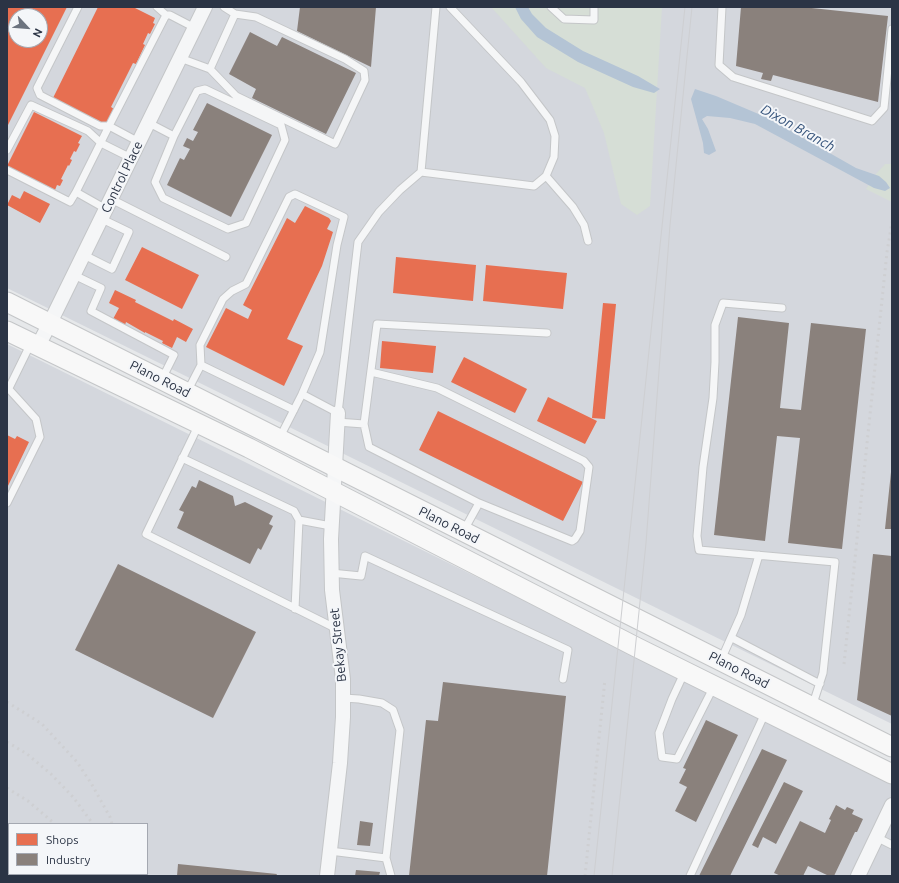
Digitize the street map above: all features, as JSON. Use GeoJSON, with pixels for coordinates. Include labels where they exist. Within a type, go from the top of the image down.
{"type":"FeatureCollection","features":[{"type":"Feature","properties":{"kind":"main road","name":"Plano Road"},"geometry":{"type":"LineString","coordinates":[[7,302],[892,747]]}},
{"type":"Feature","properties":{"kind":"main road","name":"Plano Road"},"geometry":{"type":"LineString","coordinates":[[7,331],[199,424],[714,686],[892,774]]}},
{"type":"Feature","properties":{"kind":"street","name":"Control Place"},"geometry":{"type":"LineString","coordinates":[[34,344],[50,323],[205,7]]}},
{"type":"Feature","properties":{"kind":"street","name":"Bekay Street"},"geometry":{"type":"LineString","coordinates":[[327,876],[340,763],[343,698],[343,679],[331,573],[331,526],[338,418]]}},
{"type":"Feature","properties":{"kind":"street"},"geometry":{"type":"LineString","coordinates":[[858,876],[892,805]]}},
{"type":"Feature","properties":{"kind":"lane"},"geometry":{"type":"LineString","coordinates":[[78,7],[37,88],[40,95],[100,126],[109,126],[139,142]]}},
{"type":"Feature","properties":{"kind":"lane"},"geometry":{"type":"LineString","coordinates":[[156,7],[166,15],[170,15],[195,28]]}},
{"type":"Feature","properties":{"kind":"lane"},"geometry":{"type":"LineString","coordinates":[[180,58],[210,70],[236,96],[335,144],[365,80],[364,70],[345,59],[256,17],[235,14],[224,7]]}},
{"type":"Feature","properties":{"kind":"lane"},"geometry":{"type":"LineString","coordinates":[[338,418],[358,242],[379,212],[400,190],[421,172],[436,7]]}},
{"type":"Feature","properties":{"kind":"lane"},"geometry":{"type":"LineString","coordinates":[[421,172],[534,186],[546,176],[554,157],[555,136],[550,120],[521,82],[450,7]]}},
{"type":"Feature","properties":{"kind":"lane"},"geometry":{"type":"LineString","coordinates":[[551,7],[564,18],[594,20],[594,7]]}},
{"type":"Feature","properties":{"kind":"lane"},"geometry":{"type":"LineString","coordinates":[[722,7],[718,64],[733,77],[872,121],[884,108],[892,29]]}},
{"type":"Feature","properties":{"kind":"lane"},"geometry":{"type":"LineString","coordinates":[[210,70],[235,14]]}},
{"type":"Feature","properties":{"kind":"lane"},"geometry":{"type":"LineString","coordinates":[[7,170],[70,202],[166,15]]}},
{"type":"Feature","properties":{"kind":"lane"},"geometry":{"type":"LineString","coordinates":[[205,89],[281,125],[285,140],[246,223],[228,229],[163,198],[155,182],[174,136],[197,90],[205,89]]}},
{"type":"Feature","properties":{"kind":"lane"},"geometry":{"type":"LineString","coordinates":[[7,150],[31,105],[88,131],[101,143],[131,158]]}},
{"type":"Feature","properties":{"kind":"lane"},"geometry":{"type":"LineString","coordinates":[[148,123],[174,136]]}},
{"type":"Feature","properties":{"kind":"lane"},"geometry":{"type":"LineString","coordinates":[[546,176],[573,207],[584,225],[588,241]]}},
{"type":"Feature","properties":{"kind":"lane"},"geometry":{"type":"LineString","coordinates":[[76,192],[106,209],[226,257]]}},
{"type":"Feature","properties":{"kind":"lane"},"geometry":{"type":"LineString","coordinates":[[187,392],[201,365],[200,345],[223,299],[232,291],[246,284],[289,197],[295,194],[344,217],[337,245],[320,352],[302,394],[279,439]]}},
{"type":"Feature","properties":{"kind":"lane"},"geometry":{"type":"LineString","coordinates":[[84,255],[112,269],[129,232],[106,209]]}},
{"type":"Feature","properties":{"kind":"lane"},"geometry":{"type":"LineString","coordinates":[[74,275],[101,288],[91,311],[174,355],[162,380]]}},
{"type":"Feature","properties":{"kind":"lane"},"geometry":{"type":"LineString","coordinates":[[782,308],[723,303],[715,325],[714,398],[703,467],[697,536],[699,550],[835,562],[823,673],[812,707]]}},
{"type":"Feature","properties":{"kind":"lane"},"geometry":{"type":"LineString","coordinates":[[371,372],[438,388],[584,461],[589,467],[580,531],[572,541],[480,503],[369,447],[364,424],[377,324],[547,333]]}},
{"type":"Feature","properties":{"kind":"lane"},"geometry":{"type":"LineString","coordinates":[[7,503],[40,437],[36,419],[8,388],[34,344]]}},
{"type":"Feature","properties":{"kind":"lane"},"geometry":{"type":"LineString","coordinates":[[201,365],[294,410]]}},
{"type":"Feature","properties":{"kind":"lane"},"geometry":{"type":"LineString","coordinates":[[302,394],[338,418],[364,424]]}},
{"type":"Feature","properties":{"kind":"lane"},"geometry":{"type":"LineString","coordinates":[[199,424],[146,534],[337,630]]}},
{"type":"Feature","properties":{"kind":"lane"},"geometry":{"type":"LineString","coordinates":[[182,458],[294,511],[299,520],[295,609]]}},
{"type":"Feature","properties":{"kind":"lane"},"geometry":{"type":"LineString","coordinates":[[463,532],[480,503]]}},
{"type":"Feature","properties":{"kind":"lane"},"geometry":{"type":"LineString","coordinates":[[299,520],[331,526]]}},
{"type":"Feature","properties":{"kind":"lane"},"geometry":{"type":"LineString","coordinates":[[721,661],[741,615],[759,555]]}},
{"type":"Feature","properties":{"kind":"lane"},"geometry":{"type":"LineString","coordinates":[[331,573],[362,576],[365,556],[568,650],[563,679]]}},
{"type":"Feature","properties":{"kind":"lane"},"geometry":{"type":"LineString","coordinates":[[732,638],[820,684]]}},
{"type":"Feature","properties":{"kind":"lane"},"geometry":{"type":"LineString","coordinates":[[685,671],[659,733],[662,757],[677,759],[714,686]]}},
{"type":"Feature","properties":{"kind":"lane"},"geometry":{"type":"LineString","coordinates":[[343,698],[382,703],[393,710],[400,730],[386,858],[391,876]]}},
{"type":"Feature","properties":{"kind":"lane"},"geometry":{"type":"LineString","coordinates":[[690,876],[766,711]]}},
{"type":"Feature","properties":{"kind":"lane"},"geometry":{"type":"LineString","coordinates":[[876,837],[892,845]]}},
{"type":"Feature","properties":{"kind":"lane"},"geometry":{"type":"LineString","coordinates":[[330,851],[386,858]]}},
{"type":"Feature","properties":{"kind":"shaded area"},"geometry":{"type":"Polygon","coordinates":[[[7,7],[892,7],[892,724],[7,288],[7,7]]]}},
{"type":"Feature","properties":{"kind":"shaded area"},"geometry":{"type":"Polygon","coordinates":[[[491,7],[662,7],[650,206],[637,215],[621,204],[604,133],[585,88],[546,68],[491,7]]]}},
{"type":"Feature","properties":{"kind":"shaded area"},"geometry":{"type":"Polygon","coordinates":[[[885,164],[892,164],[892,202],[866,189],[885,164]]]}},
{"type":"Feature","properties":{"kind":"shaded area"},"geometry":{"type":"Polygon","coordinates":[[[7,344],[892,783],[892,876],[7,876],[7,344]]]}},
{"type":"Feature","properties":{"kind":"water"},"geometry":{"type":"Polygon","coordinates":[[[515,7],[528,7],[532,14],[546,28],[583,51],[638,76],[660,89],[654,93],[633,87],[578,62],[537,37],[521,19],[515,7]]]}},
{"type":"Feature","properties":{"kind":"water"},"geometry":{"type":"Polygon","coordinates":[[[695,89],[716,96],[768,118],[856,168],[879,176],[890,188],[885,191],[874,188],[755,124],[730,118],[707,116],[702,119],[708,129],[716,151],[709,155],[704,153],[703,143],[691,99],[695,89]]]}},
{"type":"Feature","properties":{"kind":"building: Shops"},"geometry":{"type":"Polygon","coordinates":[[[7,7],[67,7],[48,45],[48,8],[8,8],[8,48],[46,48],[7,127],[7,7]]]}},
{"type":"Feature","properties":{"kind":"building: Shops"},"geometry":{"type":"Polygon","coordinates":[[[98,7],[133,7],[155,18],[153,23],[155,24],[150,34],[148,33],[143,44],[145,45],[136,64],[133,63],[111,107],[114,109],[107,123],[103,123],[53,98],[98,7]]]}},
{"type":"Feature","properties":{"kind":"building: Shops"},"geometry":{"type":"Polygon","coordinates":[[[34,112],[82,136],[78,143],[80,144],[76,152],[74,151],[70,159],[72,160],[61,179],[63,180],[60,186],[57,185],[55,190],[7,166],[34,112]]]}},
{"type":"Feature","properties":{"kind":"building: Shops"},"geometry":{"type":"Polygon","coordinates":[[[24,191],[50,204],[40,223],[7,205],[12,195],[20,199],[24,191]]]}},
{"type":"Feature","properties":{"kind":"building: Shops"},"geometry":{"type":"Polygon","coordinates":[[[305,206],[329,218],[331,221],[327,229],[333,232],[322,266],[287,339],[303,346],[284,386],[206,347],[226,308],[248,319],[252,310],[243,305],[287,218],[295,223],[305,206]]]}},
{"type":"Feature","properties":{"kind":"building: Shops"},"geometry":{"type":"Polygon","coordinates":[[[142,247],[199,275],[182,309],[125,280],[142,247]]]}},
{"type":"Feature","properties":{"kind":"building: Shops"},"geometry":{"type":"Polygon","coordinates":[[[396,257],[476,265],[473,301],[393,293],[396,257]]]}},
{"type":"Feature","properties":{"kind":"building: Shops"},"geometry":{"type":"Polygon","coordinates":[[[486,265],[567,273],[563,309],[483,301],[486,265]]]}},
{"type":"Feature","properties":{"kind":"building: Shops"},"geometry":{"type":"Polygon","coordinates":[[[115,290],[173,321],[174,319],[193,329],[186,342],[177,337],[172,348],[162,343],[163,341],[126,322],[125,325],[113,319],[119,308],[109,303],[115,290]]]}},
{"type":"Feature","properties":{"kind":"building: Shops"},"geometry":{"type":"Polygon","coordinates":[[[603,303],[616,304],[605,419],[592,418],[603,303]]]}},
{"type":"Feature","properties":{"kind":"building: Shops"},"geometry":{"type":"Polygon","coordinates":[[[382,341],[436,346],[433,373],[380,368],[382,341]]]}},
{"type":"Feature","properties":{"kind":"building: Shops"},"geometry":{"type":"Polygon","coordinates":[[[464,357],[527,389],[515,413],[451,382],[464,357]]]}},
{"type":"Feature","properties":{"kind":"building: Shops"},"geometry":{"type":"Polygon","coordinates":[[[548,397],[597,421],[585,444],[537,421],[548,397]]]}},
{"type":"Feature","properties":{"kind":"building: Shops"},"geometry":{"type":"Polygon","coordinates":[[[438,411],[583,482],[563,521],[419,450],[438,411]]]}},
{"type":"Feature","properties":{"kind":"building: Shops"},"geometry":{"type":"Polygon","coordinates":[[[7,435],[15,439],[17,436],[29,442],[7,488],[7,435]]]}},
{"type":"Feature","properties":{"kind":"building: Industry"},"geometry":{"type":"Polygon","coordinates":[[[300,7],[376,7],[371,67],[297,31],[300,7]]]}},
{"type":"Feature","properties":{"kind":"building: Industry"},"geometry":{"type":"Polygon","coordinates":[[[741,7],[802,7],[888,16],[878,102],[773,75],[771,81],[761,79],[763,73],[736,66],[741,7]]]}},
{"type":"Feature","properties":{"kind":"building: Industry"},"geometry":{"type":"Polygon","coordinates":[[[250,32],[277,46],[282,37],[356,73],[326,134],[252,98],[256,89],[229,74],[250,32]]]}},
{"type":"Feature","properties":{"kind":"building: Industry"},"geometry":{"type":"Polygon","coordinates":[[[207,103],[272,135],[231,217],[167,185],[180,158],[184,160],[190,149],[183,146],[187,138],[193,141],[198,132],[193,130],[207,103]]]}},
{"type":"Feature","properties":{"kind":"building: Industry"},"geometry":{"type":"Polygon","coordinates":[[[738,317],[789,323],[780,408],[801,410],[811,323],[866,329],[842,549],[788,543],[800,438],[777,436],[765,541],[714,535],[738,317]]]}},
{"type":"Feature","properties":{"kind":"building: Industry"},"geometry":{"type":"Polygon","coordinates":[[[891,472],[892,529],[885,529],[891,472]]]}},
{"type":"Feature","properties":{"kind":"building: Industry"},"geometry":{"type":"Polygon","coordinates":[[[199,480],[233,496],[235,506],[245,502],[273,516],[269,524],[273,526],[261,550],[258,548],[250,564],[177,528],[184,512],[179,510],[192,486],[196,488],[199,480]]]}},
{"type":"Feature","properties":{"kind":"building: Industry"},"geometry":{"type":"Polygon","coordinates":[[[873,554],[892,556],[892,716],[857,700],[873,554]]]}},
{"type":"Feature","properties":{"kind":"building: Industry"},"geometry":{"type":"Polygon","coordinates":[[[118,564],[256,632],[213,718],[75,650],[118,564]]]}},
{"type":"Feature","properties":{"kind":"building: Industry"},"geometry":{"type":"Polygon","coordinates":[[[443,682],[566,696],[547,876],[409,876],[426,720],[438,721],[443,682]]]}},
{"type":"Feature","properties":{"kind":"building: Industry"},"geometry":{"type":"Polygon","coordinates":[[[706,720],[738,735],[696,822],[675,811],[687,787],[679,783],[686,769],[683,768],[706,720]]]}},
{"type":"Feature","properties":{"kind":"building: Industry"},"geometry":{"type":"Polygon","coordinates":[[[762,749],[787,760],[730,876],[699,876],[762,749]]]}},
{"type":"Feature","properties":{"kind":"building: Industry"},"geometry":{"type":"Polygon","coordinates":[[[784,782],[803,791],[776,844],[763,837],[758,848],[752,845],[784,782]]]}},
{"type":"Feature","properties":{"kind":"building: Industry"},"geometry":{"type":"Polygon","coordinates":[[[836,805],[845,810],[847,807],[854,810],[852,814],[863,819],[857,832],[855,832],[834,876],[829,876],[808,866],[803,876],[781,876],[774,873],[800,821],[825,833],[831,820],[829,819],[836,805]]]}},
{"type":"Feature","properties":{"kind":"building: Industry"},"geometry":{"type":"Polygon","coordinates":[[[360,821],[373,823],[370,846],[357,845],[360,821]]]}},
{"type":"Feature","properties":{"kind":"building: Industry"},"geometry":{"type":"Polygon","coordinates":[[[178,864],[277,874],[276,876],[177,876],[178,864]]]}},
{"type":"Feature","properties":{"kind":"building: Industry"},"geometry":{"type":"Polygon","coordinates":[[[356,870],[380,872],[379,876],[355,876],[356,870]]]}},
{"type":"Feature","properties":{"kind":"tram line"},"geometry":{"type":"LineString","coordinates":[[594,876],[685,7]]}},
{"type":"Feature","properties":{"kind":"tram line"},"geometry":{"type":"LineString","coordinates":[[612,876],[646,543],[670,225],[692,7]]}},
{"type":"Feature","properties":{"kind":"railway"},"geometry":{"type":"LineString","coordinates":[[844,664],[887,252],[892,222]]}},
{"type":"Feature","properties":{"kind":"railway"},"geometry":{"type":"LineString","coordinates":[[585,876],[605,679]]}},
{"type":"Feature","properties":{"kind":"railway"},"geometry":{"type":"LineString","coordinates":[[7,702],[42,724],[77,762],[91,783],[110,817],[112,823]]}},
{"type":"Feature","properties":{"kind":"railway"},"geometry":{"type":"LineString","coordinates":[[7,742],[27,754],[51,774],[73,797],[92,823]]}},
{"type":"Feature","properties":{"kind":"railway"},"geometry":{"type":"LineString","coordinates":[[7,788],[28,801],[54,823]]}},
{"type":"Feature","properties":{"kind":"water label","name":"Dixon Branch"},"geometry":{"type":"Point","coordinates":[798,128]}}]}
